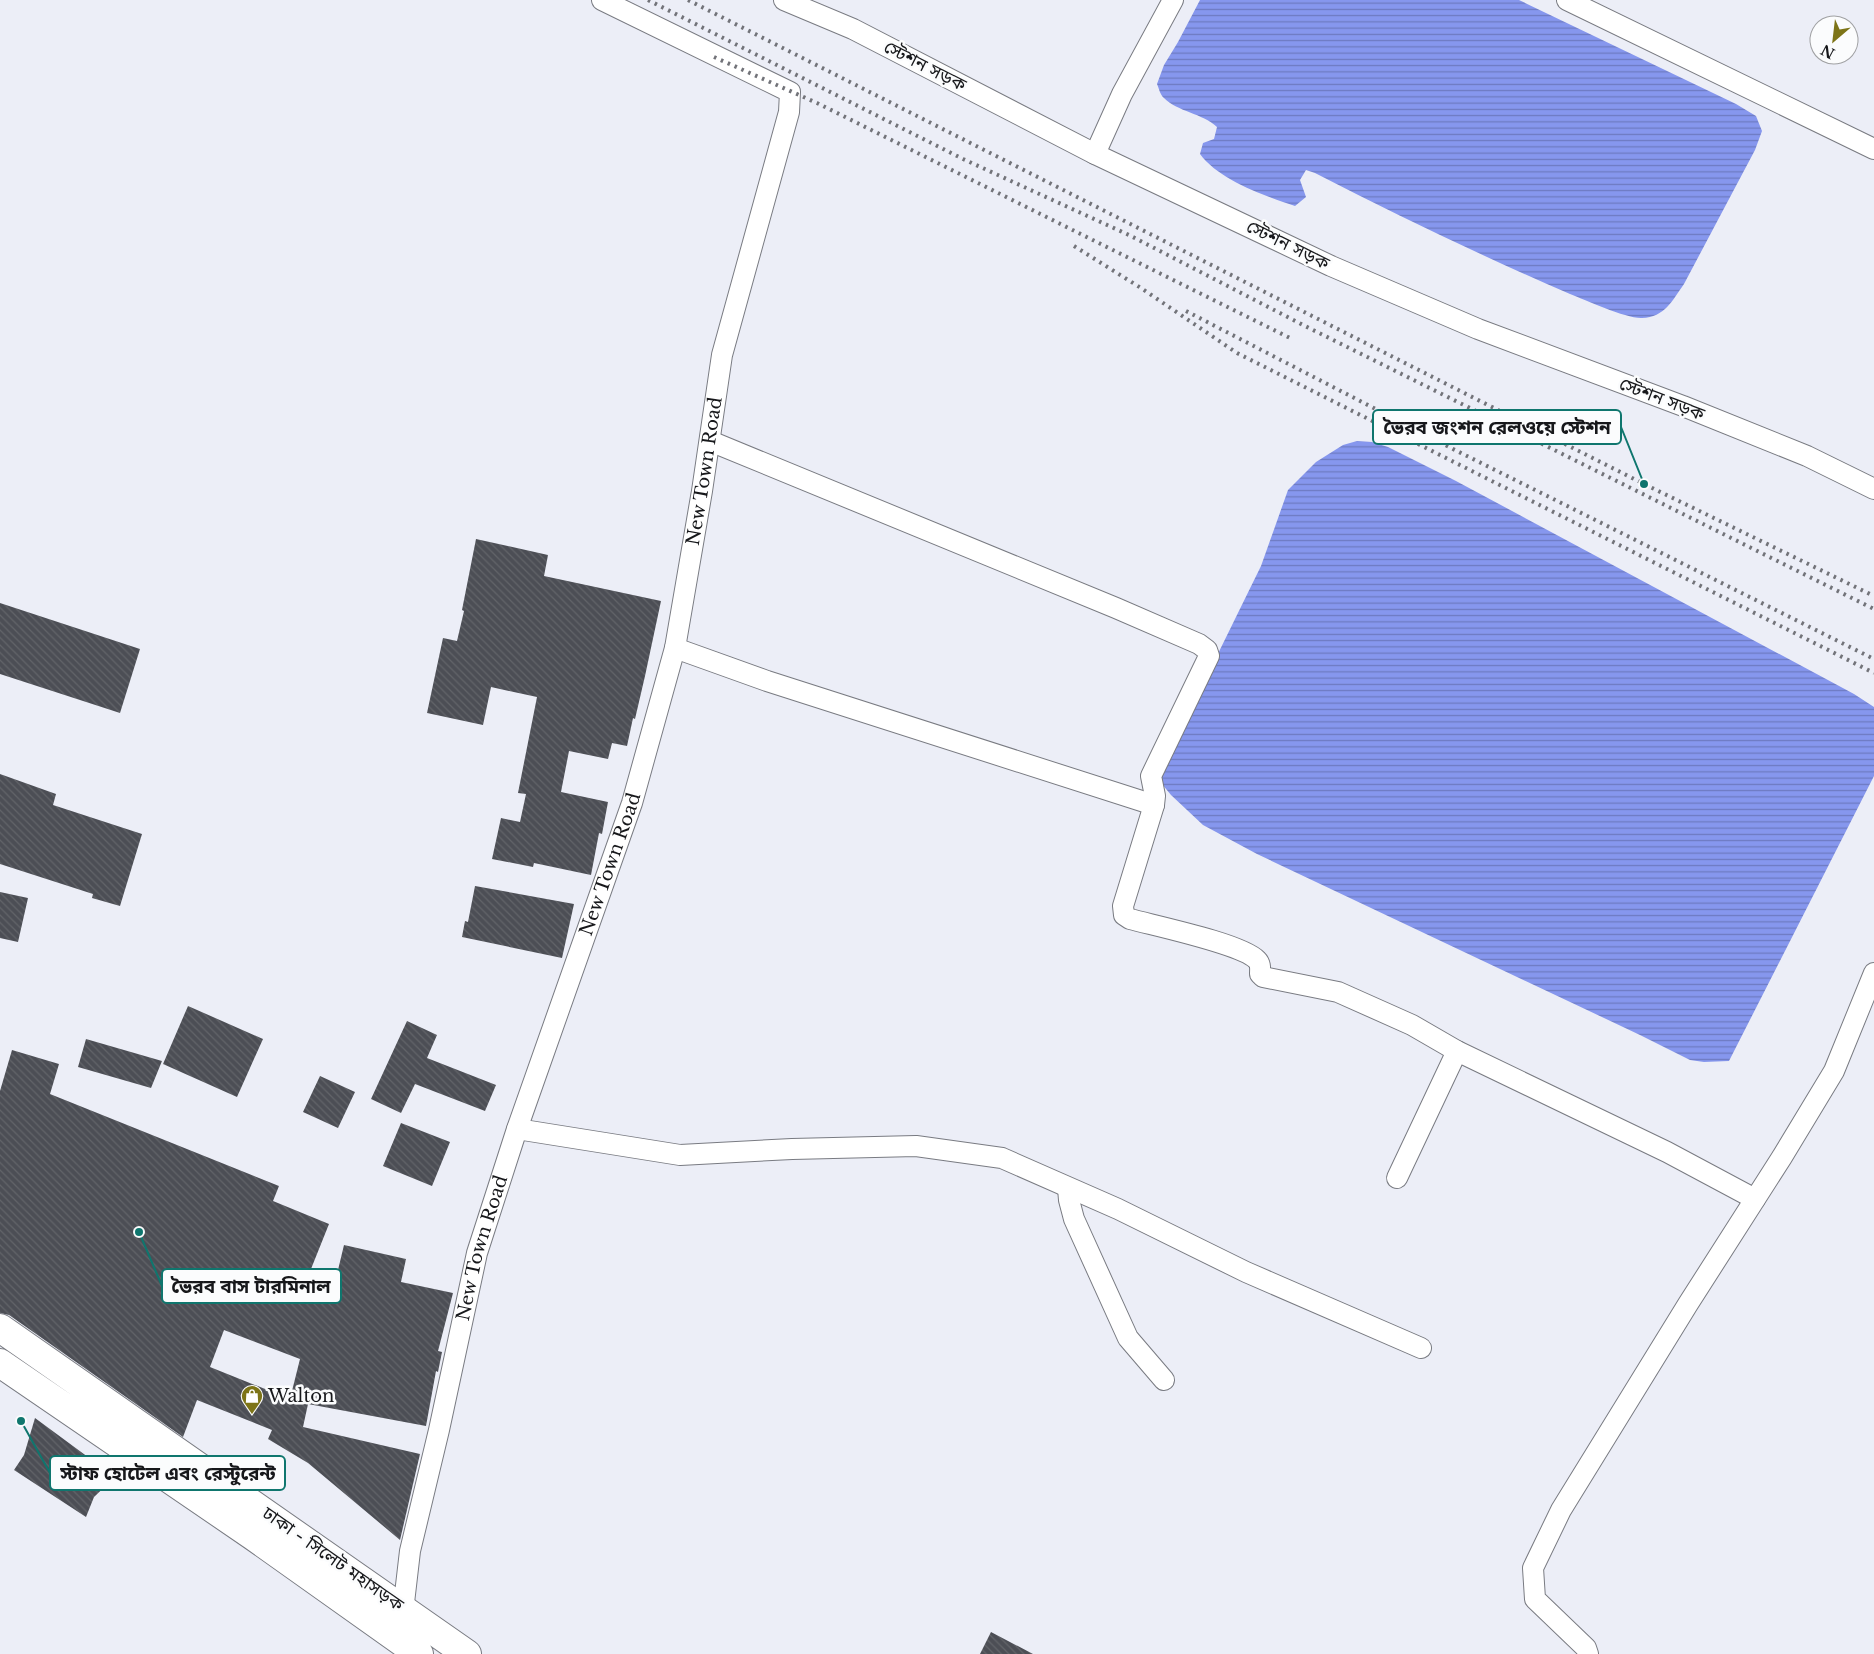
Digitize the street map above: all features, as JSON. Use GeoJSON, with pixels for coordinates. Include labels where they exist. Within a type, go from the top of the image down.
{"type":"FeatureCollection","features":[{"type":"Feature","properties":{"kind":"highway","name":"ঢাকা - সিলেট মহাসড়ক"},"geometry":{"type":"LineString","coordinates":[[0,1328],[468,1654]]}},
{"type":"Feature","properties":{"kind":"highway","name":"ঢাকা - সিলেট মহাসড়ক"},"geometry":{"type":"LineString","coordinates":[[0,1363],[407,1650]]}},
{"type":"Feature","properties":{"kind":"street","name":"New Town Road"},"geometry":{"type":"LineString","coordinates":[[407,1650],[403,1608],[410,1551],[439,1430],[477,1253],[517,1129],[632,803],[675,648],[710,441],[722,355],[789,112],[790,92],[602,0]]}},
{"type":"Feature","properties":{"kind":"street","name":"স্টেশন সড়ক"},"geometry":{"type":"LineString","coordinates":[[784,0],[853,29],[1095,154],[1331,266],[1478,329],[1683,406],[1807,456],[1874,490]]}},
{"type":"Feature","properties":{"kind":"street"},"geometry":{"type":"LineString","coordinates":[[1095,154],[1122,94],[1173,0]]}},
{"type":"Feature","properties":{"kind":"street"},"geometry":{"type":"LineString","coordinates":[[1566,0],[1874,149]]}},
{"type":"Feature","properties":{"kind":"street"},"geometry":{"type":"LineString","coordinates":[[710,441],[1116,608],[1199,644],[1207,650],[1209,656],[1151,776],[1155,796],[1154,805],[1123,906],[1124,915],[1130,919],[1236,948],[1256,958],[1260,964],[1260,974],[1263,977],[1338,992],[1412,1025],[1457,1051],[1667,1152],[1756,1199]]}},
{"type":"Feature","properties":{"kind":"street"},"geometry":{"type":"LineString","coordinates":[[675,648],[767,681],[1154,805]]}},
{"type":"Feature","properties":{"kind":"street"},"geometry":{"type":"LineString","coordinates":[[1588,1654],[1586,1648],[1535,1599],[1533,1568],[1561,1510],[1834,1071],[1874,973]]}},
{"type":"Feature","properties":{"kind":"street"},"geometry":{"type":"LineString","coordinates":[[1397,1178],[1457,1051]]}},
{"type":"Feature","properties":{"kind":"street"},"geometry":{"type":"LineString","coordinates":[[517,1129],[680,1155],[792,1149],[916,1146],[1002,1158],[1118,1209],[1246,1272],[1421,1348]]}},
{"type":"Feature","properties":{"kind":"street"},"geometry":{"type":"LineString","coordinates":[[1068,1188],[1074,1219],[1128,1338],[1164,1380]]}},
{"type":"Feature","properties":{"kind":"water"},"geometry":{"type":"Polygon","coordinates":[[[1200,0],[1519,0],[1736,104],[1756,116],[1762,131],[1755,150],[1684,284],[1672,302],[1657,315],[1635,318],[1606,309],[1506,266],[1315,173],[1306,170],[1300,180],[1306,197],[1295,206],[1243,186],[1219,172],[1200,154],[1203,143],[1214,139],[1217,127],[1211,122],[1170,103],[1164,98],[1157,84],[1164,65],[1200,0]]]}},
{"type":"Feature","properties":{"kind":"water"},"geometry":{"type":"Polygon","coordinates":[[[1357,441],[1372,442],[1388,447],[1456,481],[1854,694],[1874,707],[1874,776],[1729,1061],[1704,1062],[1690,1060],[1257,854],[1203,825],[1171,795],[1157,778],[1261,566],[1288,490],[1316,462],[1343,445],[1357,441]]]}},
{"type":"Feature","properties":{"kind":"building"},"geometry":{"type":"Polygon","coordinates":[[[476,539],[548,555],[544,576],[661,601],[635,719],[633,718],[627,746],[612,743],[608,759],[569,751],[561,792],[608,802],[602,834],[599,833],[591,875],[534,863],[533,867],[492,859],[501,818],[520,822],[526,794],[518,793],[537,697],[491,687],[483,725],[427,713],[443,638],[457,641],[476,539]]]}},
{"type":"Feature","properties":{"kind":"building"},"geometry":{"type":"Polygon","coordinates":[[[0,603],[140,649],[120,713],[0,674],[0,603]]]}},
{"type":"Feature","properties":{"kind":"building"},"geometry":{"type":"Polygon","coordinates":[[[0,774],[56,794],[53,805],[142,834],[120,906],[92,898],[93,894],[0,864],[0,774]]]}},
{"type":"Feature","properties":{"kind":"building"},"geometry":{"type":"Polygon","coordinates":[[[475,886],[574,904],[562,958],[462,937],[465,921],[468,922],[475,886]]]}},
{"type":"Feature","properties":{"kind":"building"},"geometry":{"type":"Polygon","coordinates":[[[0,892],[28,898],[18,942],[0,938],[0,892]]]}},
{"type":"Feature","properties":{"kind":"building"},"geometry":{"type":"Polygon","coordinates":[[[188,1006],[263,1039],[237,1097],[163,1064],[188,1006]]]}},
{"type":"Feature","properties":{"kind":"building"},"geometry":{"type":"Polygon","coordinates":[[[407,1021],[437,1035],[427,1058],[496,1085],[485,1111],[415,1084],[401,1113],[371,1099],[407,1021]]]}},
{"type":"Feature","properties":{"kind":"building"},"geometry":{"type":"Polygon","coordinates":[[[86,1039],[162,1061],[151,1088],[78,1067],[86,1039]]]}},
{"type":"Feature","properties":{"kind":"building"},"geometry":{"type":"Polygon","coordinates":[[[12,1050],[59,1064],[50,1094],[279,1186],[273,1201],[329,1224],[303,1289],[332,1295],[344,1245],[406,1259],[401,1282],[453,1293],[438,1351],[442,1352],[438,1372],[436,1371],[426,1426],[308,1404],[303,1427],[420,1454],[400,1540],[308,1463],[268,1439],[272,1430],[197,1400],[183,1437],[9,1315],[0,1313],[0,1091],[12,1050]],[[224,1330],[210,1367],[280,1395],[282,1388],[292,1391],[300,1359],[224,1330]]]}},
{"type":"Feature","properties":{"kind":"building"},"geometry":{"type":"Polygon","coordinates":[[[320,1076],[355,1092],[338,1128],[303,1112],[320,1076]]]}},
{"type":"Feature","properties":{"kind":"building"},"geometry":{"type":"Polygon","coordinates":[[[401,1123],[450,1142],[432,1186],[383,1166],[401,1123]]]}},
{"type":"Feature","properties":{"kind":"building"},"geometry":{"type":"Polygon","coordinates":[[[35,1418],[115,1477],[94,1497],[86,1517],[14,1470],[24,1455],[35,1418]]]}},
{"type":"Feature","properties":{"kind":"building"},"geometry":{"type":"Polygon","coordinates":[[[991,1632],[1033,1654],[980,1654],[991,1632]]]}},
{"type":"Feature","properties":{"kind":"railway"},"geometry":{"type":"LineString","coordinates":[[648,0],[963,159],[1129,235],[1305,326],[1874,609]]}},
{"type":"Feature","properties":{"kind":"railway"},"geometry":{"type":"LineString","coordinates":[[688,0],[1644,484],[1874,596]]}},
{"type":"Feature","properties":{"kind":"railway"},"geometry":{"type":"LineString","coordinates":[[714,57],[817,103],[1290,338]]}},
{"type":"Feature","properties":{"kind":"railway"},"geometry":{"type":"LineString","coordinates":[[1074,246],[1141,288],[1237,353],[1874,673]]}},
{"type":"Feature","properties":{"kind":"railway"},"geometry":{"type":"LineString","coordinates":[[1186,311],[1453,449],[1874,659]]}},
{"type":"Feature","properties":{"kind":"place","name":"ভৈরব জংশন রেলওয়ে স্টেশন"},"geometry":{"type":"Point","coordinates":[1644,484]}},
{"type":"Feature","properties":{"kind":"place","name":"ভৈরব বাস টারমিনাল"},"geometry":{"type":"Point","coordinates":[139,1232]}},
{"type":"Feature","properties":{"kind":"place","name":"Walton"},"geometry":{"type":"Point","coordinates":[252,1415]}},
{"type":"Feature","properties":{"kind":"place","name":"স্টাফ হোটেল এবং রেস্টুরেন্ট"},"geometry":{"type":"Point","coordinates":[21,1421]}}]}
